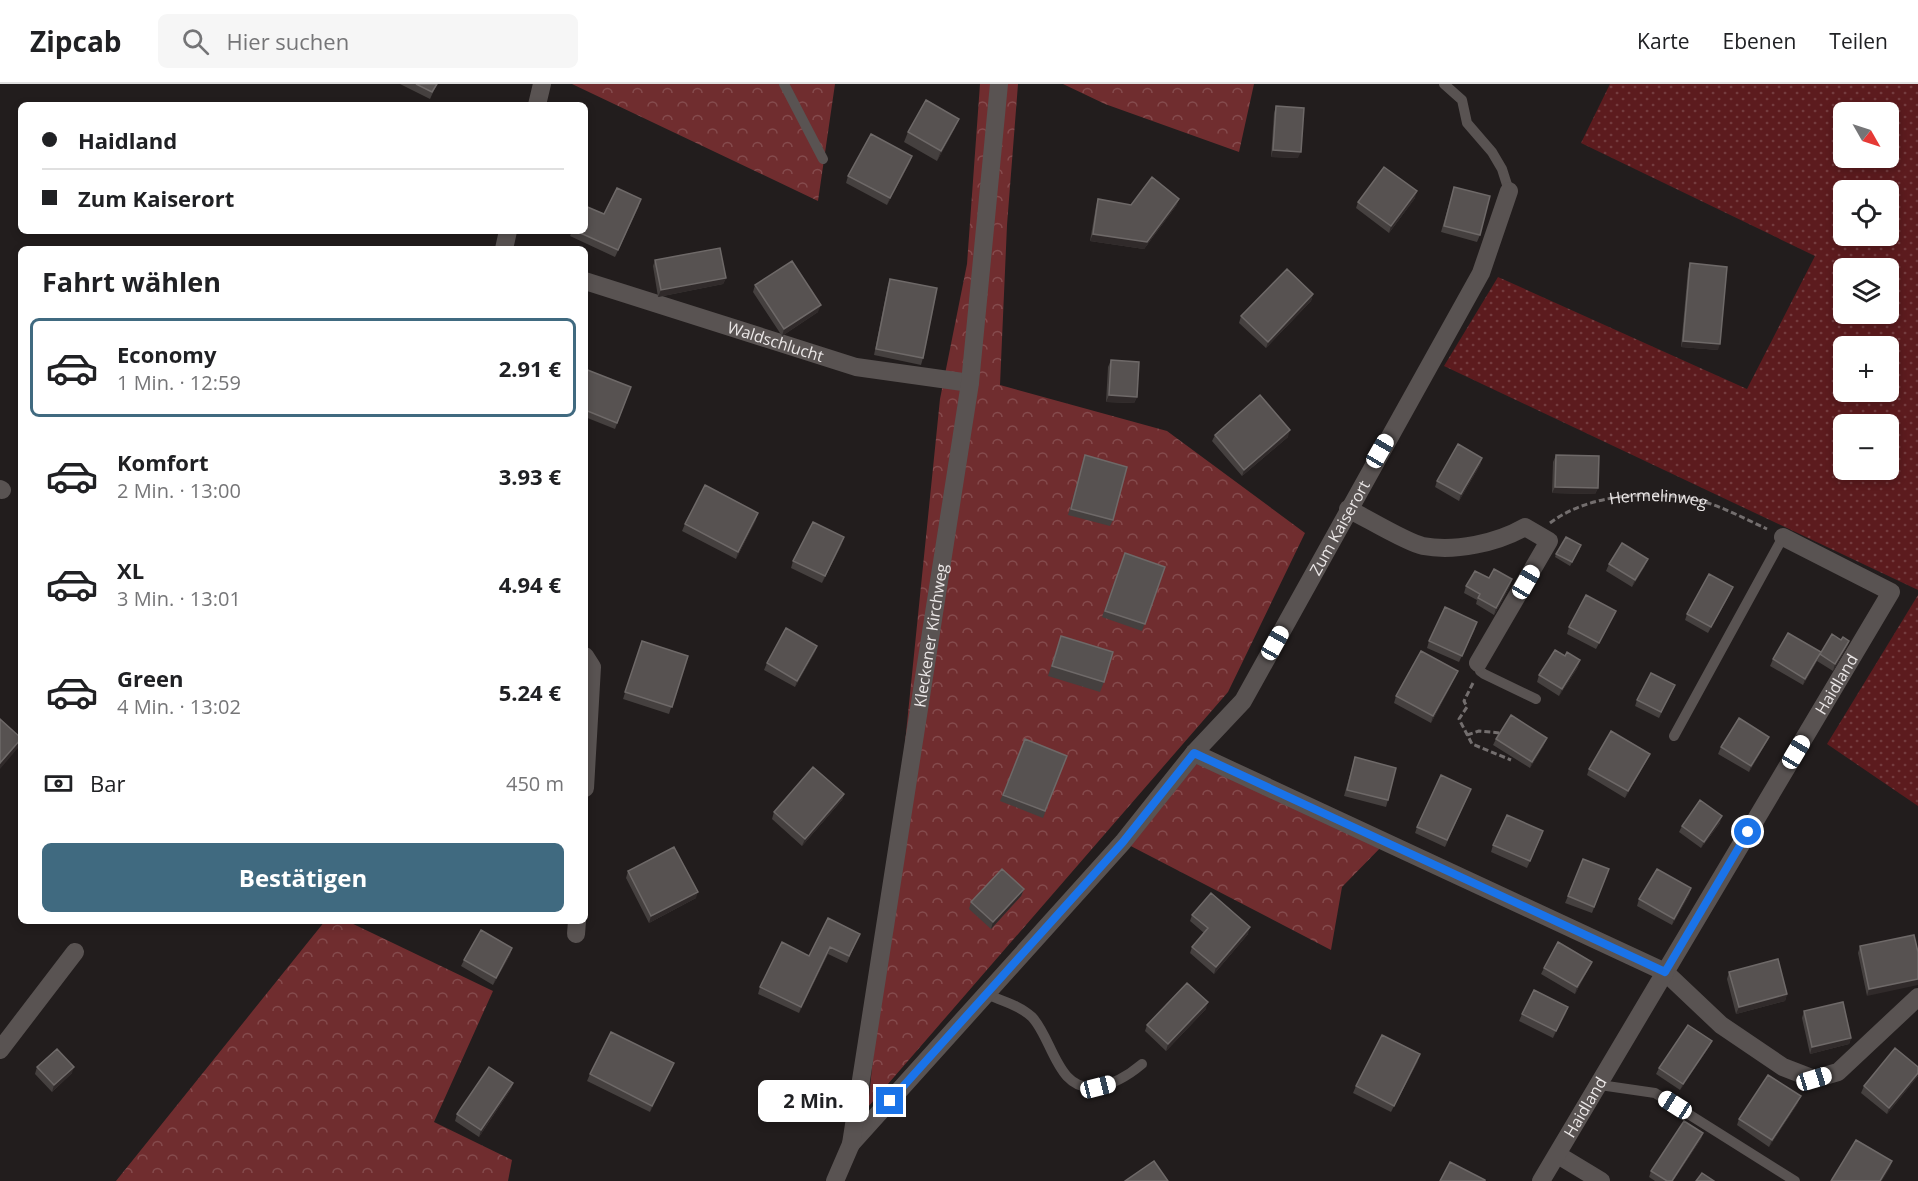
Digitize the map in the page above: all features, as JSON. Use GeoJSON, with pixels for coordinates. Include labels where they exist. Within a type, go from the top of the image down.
{"type":"FeatureCollection","features":[{"type":"Feature","properties":{"kind":"street"},"geometry":{"type":"LineString","coordinates":[[538,102],[542,84]]}},
{"type":"Feature","properties":{"kind":"street","name":"Kleckener Kirchweg"},"geometry":{"type":"LineString","coordinates":[[835,1181],[851,1144],[970,382],[999,84]]}},
{"type":"Feature","properties":{"kind":"street","name":"Zum Kaiserort"},"geometry":{"type":"LineString","coordinates":[[851,1144],[1123,842],[1194,753],[1243,701],[1348,508],[1481,273],[1509,191]]}},
{"type":"Feature","properties":{"kind":"street","name":"Waldschlucht"},"geometry":{"type":"LineString","coordinates":[[588,282],[856,367],[970,382]]}},
{"type":"Feature","properties":{"kind":"street"},"geometry":{"type":"LineString","coordinates":[[1348,508],[1422,546],[1462,546],[1506,538],[1525,526],[1549,541],[1480,667]]}},
{"type":"Feature","properties":{"kind":"street","name":"Haidland"},"geometry":{"type":"LineString","coordinates":[[1541,1181],[1891,592],[1783,537]]}},
{"type":"Feature","properties":{"kind":"street"},"geometry":{"type":"LineString","coordinates":[[588,661],[592,667],[588,736]]}},
{"type":"Feature","properties":{"kind":"street"},"geometry":{"type":"LineString","coordinates":[[1194,753],[1665,972],[1721,1025],[1783,1067],[1814,1079],[1838,1072],[1918,997]]}},
{"type":"Feature","properties":{"kind":"street"},"geometry":{"type":"LineString","coordinates":[[0,1050],[75,952]]}},
{"type":"Feature","properties":{"kind":"street"},"geometry":{"type":"LineString","coordinates":[[1558,1155],[1601,1181]]}},
{"type":"Feature","properties":{"kind":"lane"},"geometry":{"type":"LineString","coordinates":[[784,84],[823,159]]}},
{"type":"Feature","properties":{"kind":"lane"},"geometry":{"type":"LineString","coordinates":[[1444,84],[1462,100],[1467,123],[1492,152],[1502,169],[1509,191]]}},
{"type":"Feature","properties":{"kind":"lane"},"geometry":{"type":"LineString","coordinates":[[1674,736],[1783,537]]}},
{"type":"Feature","properties":{"kind":"lane"},"geometry":{"type":"LineString","coordinates":[[1480,667],[1536,699]]}},
{"type":"Feature","properties":{"kind":"lane"},"geometry":{"type":"LineString","coordinates":[[986,994],[1017,1006],[1034,1019],[1064,1074],[1075,1084],[1091,1088],[1111,1084],[1142,1064]]}},
{"type":"Feature","properties":{"kind":"lane"},"geometry":{"type":"LineString","coordinates":[[1600,1085],[1655,1093],[1794,1181]]}},
{"type":"Feature","properties":{"kind":"path","name":"Hermelinweg"},"geometry":{"type":"LineString","coordinates":[[1536,534],[1568,510],[1616,496],[1683,497],[1732,512],[1783,537]]}},
{"type":"Feature","properties":{"kind":"path"},"geometry":{"type":"LineString","coordinates":[[1480,667],[1467,692],[1464,701],[1467,707],[1460,719],[1472,744],[1512,760]]}},
{"type":"Feature","properties":{"kind":"path"},"geometry":{"type":"LineString","coordinates":[[1467,735],[1479,731],[1500,733]]}},
{"type":"Feature","properties":{"kind":"shaded area"},"geometry":{"type":"Polygon","coordinates":[[[1610,84],[1918,84],[1918,590],[1444,366],[1498,277],[1747,389],[1815,256],[1581,143],[1610,84]]]}},
{"type":"Feature","properties":{"kind":"shaded area"},"geometry":{"type":"Polygon","coordinates":[[[1918,595],[1918,806],[1827,744],[1918,595]]]}},
{"type":"Feature","properties":{"kind":"green space"},"geometry":{"type":"Polygon","coordinates":[[[572,84],[835,84],[818,201],[572,84]]]}},
{"type":"Feature","properties":{"kind":"green space"},"geometry":{"type":"Polygon","coordinates":[[[980,84],[1018,84],[1007,225],[1000,385],[1167,431],[1305,533],[1228,692],[868,1107],[940,399],[967,264],[980,84]]]}},
{"type":"Feature","properties":{"kind":"green space"},"geometry":{"type":"Polygon","coordinates":[[[1063,84],[1254,84],[1239,152],[1105,104],[1063,84]]]}},
{"type":"Feature","properties":{"kind":"green space"},"geometry":{"type":"Polygon","coordinates":[[[1194,753],[1386,842],[1342,887],[1331,950],[1123,842],[1194,753]]]}},
{"type":"Feature","properties":{"kind":"green space"},"geometry":{"type":"Polygon","coordinates":[[[323,924],[353,924],[493,991],[434,1122],[512,1160],[508,1181],[116,1181],[323,924]]]}},
{"type":"Feature","properties":{"kind":"building"},"geometry":{"type":"Polygon","coordinates":[[[416,84],[437,84],[432,92],[416,84]]]}},
{"type":"Feature","properties":{"kind":"building"},"geometry":{"type":"Polygon","coordinates":[[[926,100],[959,119],[941,151],[908,132],[926,100]]]}},
{"type":"Feature","properties":{"kind":"building"},"geometry":{"type":"Polygon","coordinates":[[[1276,106],[1304,108],[1301,152],[1273,150],[1276,106]]]}},
{"type":"Feature","properties":{"kind":"building"},"geometry":{"type":"Polygon","coordinates":[[[871,134],[912,156],[890,198],[848,176],[871,134]]]}},
{"type":"Feature","properties":{"kind":"building"},"geometry":{"type":"Polygon","coordinates":[[[1384,167],[1417,191],[1391,226],[1358,202],[1384,167]]]}},
{"type":"Feature","properties":{"kind":"building"},"geometry":{"type":"Polygon","coordinates":[[[1152,177],[1179,199],[1147,242],[1093,234],[1098,199],[1131,205],[1152,177]]]}},
{"type":"Feature","properties":{"kind":"building"},"geometry":{"type":"Polygon","coordinates":[[[1454,187],[1490,196],[1480,235],[1444,226],[1454,187]]]}},
{"type":"Feature","properties":{"kind":"building"},"geometry":{"type":"Polygon","coordinates":[[[617,188],[641,199],[618,250],[583,234],[588,234],[588,207],[604,214],[617,188]]]}},
{"type":"Feature","properties":{"kind":"building"},"geometry":{"type":"Polygon","coordinates":[[[720,248],[726,278],[661,290],[655,260],[720,248]]]}},
{"type":"Feature","properties":{"kind":"building"},"geometry":{"type":"Polygon","coordinates":[[[792,261],[821,305],[784,329],[755,285],[792,261]]]}},
{"type":"Feature","properties":{"kind":"building"},"geometry":{"type":"Polygon","coordinates":[[[1690,263],[1727,267],[1720,344],[1683,341],[1690,263]]]}},
{"type":"Feature","properties":{"kind":"building"},"geometry":{"type":"Polygon","coordinates":[[[1287,269],[1313,294],[1268,342],[1241,316],[1287,269]]]}},
{"type":"Feature","properties":{"kind":"building"},"geometry":{"type":"Polygon","coordinates":[[[890,279],[937,288],[923,358],[876,349],[890,279]]]}},
{"type":"Feature","properties":{"kind":"building"},"geometry":{"type":"Polygon","coordinates":[[[1111,360],[1139,362],[1137,397],[1109,395],[1111,360]]]}},
{"type":"Feature","properties":{"kind":"building"},"geometry":{"type":"Polygon","coordinates":[[[588,370],[631,387],[617,423],[588,411],[588,370]]]}},
{"type":"Feature","properties":{"kind":"building"},"geometry":{"type":"Polygon","coordinates":[[[1260,395],[1290,430],[1244,470],[1215,435],[1260,395]]]}},
{"type":"Feature","properties":{"kind":"building"},"geometry":{"type":"Polygon","coordinates":[[[1458,444],[1482,458],[1461,494],[1437,481],[1458,444]]]}},
{"type":"Feature","properties":{"kind":"building"},"geometry":{"type":"Polygon","coordinates":[[[1085,455],[1127,467],[1113,520],[1071,509],[1085,455]]]}},
{"type":"Feature","properties":{"kind":"building"},"geometry":{"type":"Polygon","coordinates":[[[1556,455],[1599,456],[1598,488],[1555,487],[1556,455]]]}},
{"type":"Feature","properties":{"kind":"building"},"geometry":{"type":"Polygon","coordinates":[[[705,485],[758,513],[738,552],[685,524],[705,485]]]}},
{"type":"Feature","properties":{"kind":"building"},"geometry":{"type":"Polygon","coordinates":[[[813,522],[844,537],[825,576],[793,561],[813,522]]]}},
{"type":"Feature","properties":{"kind":"building"},"geometry":{"type":"Polygon","coordinates":[[[1566,537],[1581,545],[1572,562],[1556,554],[1566,537]]]}},
{"type":"Feature","properties":{"kind":"building"},"geometry":{"type":"Polygon","coordinates":[[[1622,543],[1648,559],[1635,580],[1609,564],[1622,543]]]}},
{"type":"Feature","properties":{"kind":"building"},"geometry":{"type":"Polygon","coordinates":[[[1125,553],[1165,567],[1145,624],[1105,611],[1125,553]]]}},
{"type":"Feature","properties":{"kind":"building"},"geometry":{"type":"Polygon","coordinates":[[[1494,569],[1512,579],[1496,608],[1478,598],[1480,594],[1466,586],[1475,571],[1489,578],[1494,569]]]}},
{"type":"Feature","properties":{"kind":"building"},"geometry":{"type":"Polygon","coordinates":[[[1709,574],[1733,587],[1711,627],[1687,614],[1709,574]]]}},
{"type":"Feature","properties":{"kind":"building"},"geometry":{"type":"Polygon","coordinates":[[[1586,595],[1616,611],[1599,643],[1569,627],[1586,595]]]}},
{"type":"Feature","properties":{"kind":"building"},"geometry":{"type":"Polygon","coordinates":[[[1445,607],[1477,622],[1462,656],[1429,641],[1445,607]]]}},
{"type":"Feature","properties":{"kind":"building"},"geometry":{"type":"Polygon","coordinates":[[[786,628],[817,646],[797,681],[767,663],[786,628]]]}},
{"type":"Feature","properties":{"kind":"building"},"geometry":{"type":"Polygon","coordinates":[[[1788,633],[1821,652],[1805,679],[1773,659],[1788,633]]]}},
{"type":"Feature","properties":{"kind":"building"},"geometry":{"type":"Polygon","coordinates":[[[1832,634],[1841,640],[1843,637],[1849,641],[1835,664],[1820,654],[1832,634]]]}},
{"type":"Feature","properties":{"kind":"building"},"geometry":{"type":"Polygon","coordinates":[[[1061,636],[1113,652],[1104,682],[1052,666],[1061,636]]]}},
{"type":"Feature","properties":{"kind":"building"},"geometry":{"type":"Polygon","coordinates":[[[642,641],[688,656],[672,707],[625,692],[642,641]]]}},
{"type":"Feature","properties":{"kind":"building"},"geometry":{"type":"Polygon","coordinates":[[[1555,650],[1565,656],[1567,652],[1580,660],[1562,689],[1539,675],[1555,650]]]}},
{"type":"Feature","properties":{"kind":"building"},"geometry":{"type":"Polygon","coordinates":[[[1421,651],[1458,671],[1433,716],[1396,696],[1421,651]]]}},
{"type":"Feature","properties":{"kind":"building"},"geometry":{"type":"Polygon","coordinates":[[[1651,673],[1675,685],[1661,712],[1637,700],[1651,673]]]}},
{"type":"Feature","properties":{"kind":"building"},"geometry":{"type":"Polygon","coordinates":[[[1511,715],[1547,738],[1532,762],[1496,739],[1511,715]]]}},
{"type":"Feature","properties":{"kind":"building"},"geometry":{"type":"Polygon","coordinates":[[[1739,718],[1769,737],[1751,766],[1721,747],[1739,718]]]}},
{"type":"Feature","properties":{"kind":"building"},"geometry":{"type":"Polygon","coordinates":[[[0,719],[18,735],[18,742],[0,763],[0,719]]]}},
{"type":"Feature","properties":{"kind":"building"},"geometry":{"type":"Polygon","coordinates":[[[1611,731],[1650,754],[1628,791],[1589,769],[1611,731]]]}},
{"type":"Feature","properties":{"kind":"building"},"geometry":{"type":"Polygon","coordinates":[[[1025,739],[1067,756],[1045,811],[1003,795],[1025,739]]]}},
{"type":"Feature","properties":{"kind":"building"},"geometry":{"type":"Polygon","coordinates":[[[1355,757],[1396,768],[1388,800],[1347,790],[1355,757]]]}},
{"type":"Feature","properties":{"kind":"building"},"geometry":{"type":"Polygon","coordinates":[[[813,767],[844,794],[805,839],[774,812],[813,767]]]}},
{"type":"Feature","properties":{"kind":"building"},"geometry":{"type":"Polygon","coordinates":[[[1441,775],[1471,789],[1447,840],[1417,827],[1441,775]]]}},
{"type":"Feature","properties":{"kind":"building"},"geometry":{"type":"Polygon","coordinates":[[[1700,800],[1722,816],[1704,842],[1682,826],[1700,800]]]}},
{"type":"Feature","properties":{"kind":"building"},"geometry":{"type":"Polygon","coordinates":[[[1507,815],[1543,831],[1530,861],[1493,845],[1507,815]]]}},
{"type":"Feature","properties":{"kind":"building"},"geometry":{"type":"Polygon","coordinates":[[[674,847],[698,892],[651,916],[628,871],[674,847]]]}},
{"type":"Feature","properties":{"kind":"building"},"geometry":{"type":"Polygon","coordinates":[[[1583,859],[1609,869],[1594,907],[1568,896],[1583,859]]]}},
{"type":"Feature","properties":{"kind":"building"},"geometry":{"type":"Polygon","coordinates":[[[1002,869],[1024,889],[993,922],[971,902],[1002,869]]]}},
{"type":"Feature","properties":{"kind":"building"},"geometry":{"type":"Polygon","coordinates":[[[1657,869],[1691,888],[1674,919],[1639,899],[1657,869]]]}},
{"type":"Feature","properties":{"kind":"building"},"geometry":{"type":"Polygon","coordinates":[[[1211,893],[1250,927],[1216,967],[1192,947],[1208,928],[1192,915],[1211,893]]]}},
{"type":"Feature","properties":{"kind":"building"},"geometry":{"type":"Polygon","coordinates":[[[828,918],[860,934],[849,956],[830,947],[801,1007],[760,987],[782,942],[809,956],[828,918]]]}},
{"type":"Feature","properties":{"kind":"building"},"geometry":{"type":"Polygon","coordinates":[[[481,930],[512,948],[496,978],[464,960],[481,930]]]}},
{"type":"Feature","properties":{"kind":"building"},"geometry":{"type":"Polygon","coordinates":[[[1914,935],[1918,952],[1918,979],[1869,989],[1860,946],[1914,935]]]}},
{"type":"Feature","properties":{"kind":"building"},"geometry":{"type":"Polygon","coordinates":[[[1558,942],[1592,962],[1577,987],[1544,968],[1558,942]]]}},
{"type":"Feature","properties":{"kind":"building"},"geometry":{"type":"Polygon","coordinates":[[[1778,959],[1787,994],[1739,1007],[1729,972],[1778,959]]]}},
{"type":"Feature","properties":{"kind":"building"},"geometry":{"type":"Polygon","coordinates":[[[1187,983],[1208,1002],[1168,1044],[1147,1025],[1187,983]]]}},
{"type":"Feature","properties":{"kind":"building"},"geometry":{"type":"Polygon","coordinates":[[[1534,990],[1568,1007],[1556,1031],[1522,1014],[1534,990]]]}},
{"type":"Feature","properties":{"kind":"building"},"geometry":{"type":"Polygon","coordinates":[[[1843,1002],[1851,1038],[1812,1047],[1804,1011],[1843,1002]]]}},
{"type":"Feature","properties":{"kind":"building"},"geometry":{"type":"Polygon","coordinates":[[[1688,1025],[1712,1041],[1683,1084],[1659,1068],[1688,1025]]]}},
{"type":"Feature","properties":{"kind":"building"},"geometry":{"type":"Polygon","coordinates":[[[611,1032],[674,1063],[652,1106],[590,1074],[611,1032]]]}},
{"type":"Feature","properties":{"kind":"building"},"geometry":{"type":"Polygon","coordinates":[[[1382,1035],[1420,1054],[1394,1106],[1356,1086],[1382,1035]]]}},
{"type":"Feature","properties":{"kind":"building"},"geometry":{"type":"Polygon","coordinates":[[[1895,1048],[1918,1067],[1918,1073],[1889,1108],[1864,1086],[1895,1048]]]}},
{"type":"Feature","properties":{"kind":"building"},"geometry":{"type":"Polygon","coordinates":[[[57,1049],[74,1067],[54,1085],[37,1067],[57,1049]]]}},
{"type":"Feature","properties":{"kind":"building"},"geometry":{"type":"Polygon","coordinates":[[[489,1067],[513,1083],[481,1130],[457,1114],[489,1067]]]}},
{"type":"Feature","properties":{"kind":"building"},"geometry":{"type":"Polygon","coordinates":[[[1768,1075],[1801,1096],[1772,1140],[1739,1119],[1768,1075]]]}},
{"type":"Feature","properties":{"kind":"building"},"geometry":{"type":"Polygon","coordinates":[[[1684,1121],[1703,1133],[1672,1181],[1667,1181],[1651,1171],[1684,1121]]]}},
{"type":"Feature","properties":{"kind":"building"},"geometry":{"type":"Polygon","coordinates":[[[1856,1140],[1892,1161],[1880,1181],[1831,1181],[1856,1140]]]}},
{"type":"Feature","properties":{"kind":"building"},"geometry":{"type":"Polygon","coordinates":[[[1154,1161],[1168,1181],[1125,1181],[1154,1161]]]}},
{"type":"Feature","properties":{"kind":"building"},"geometry":{"type":"Polygon","coordinates":[[[1450,1162],[1485,1180],[1485,1181],[1440,1181],[1450,1162]]]}},
{"type":"Feature","properties":{"kind":"building"},"geometry":{"type":"Polygon","coordinates":[[[1702,1173],[1714,1181],[1696,1181],[1702,1173]]]}},
{"type":"Feature","properties":{"kind":"route"},"geometry":{"type":"LineString","coordinates":[[890,1101],[1123,842],[1194,753],[1665,972],[1748,832]]}}]}
